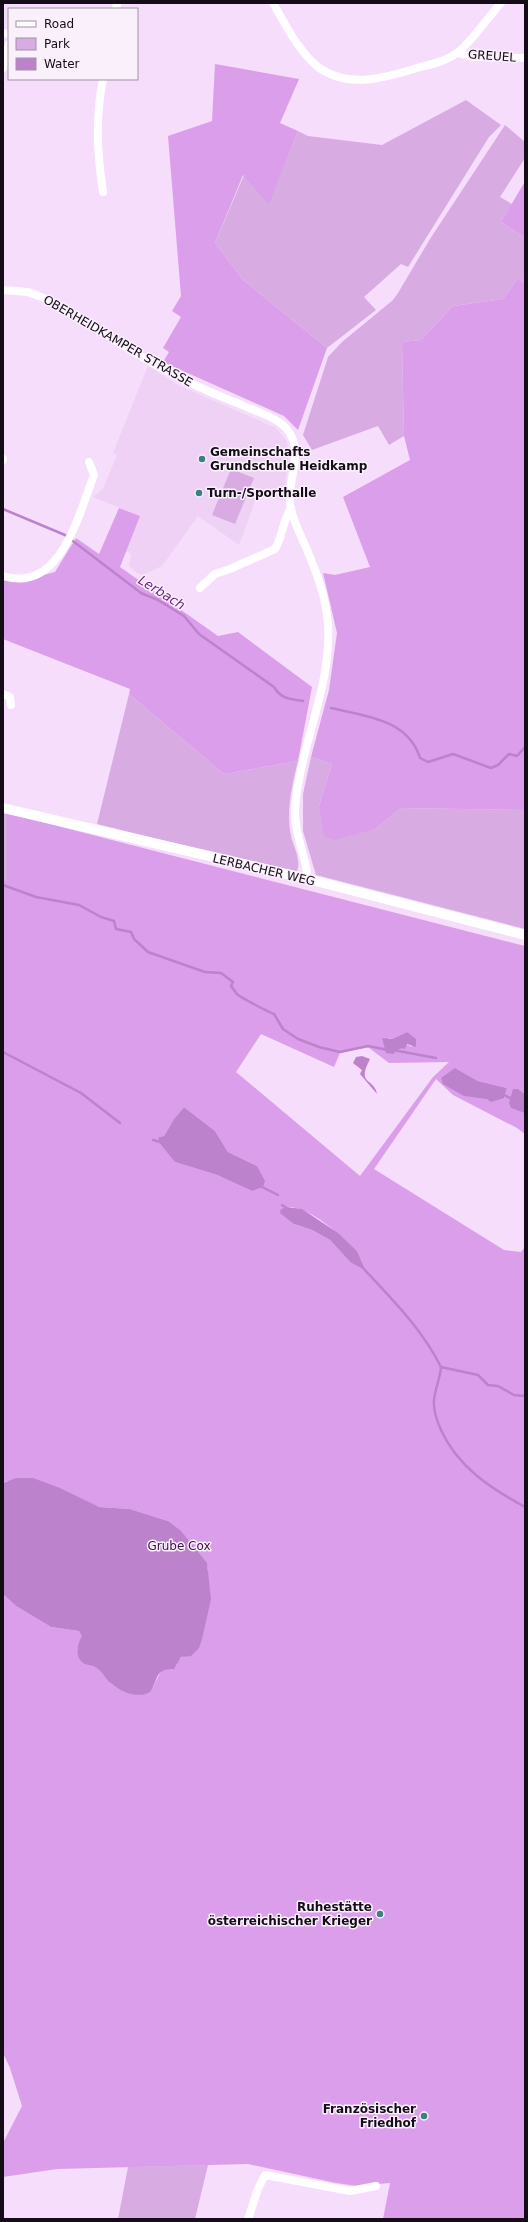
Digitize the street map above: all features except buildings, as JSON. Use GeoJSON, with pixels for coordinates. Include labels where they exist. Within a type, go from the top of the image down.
{"type":"FeatureCollection","features":[{"type":"Feature","properties":{"kind":"street"},"geometry":{"type":"LineString","coordinates":[[273,3],[309,58],[320,68],[345,78],[361,80],[380,79],[445,60],[458,53],[501,3]]}},
{"type":"Feature","properties":{"kind":"street"},"geometry":{"type":"LineString","coordinates":[[3,68],[8,48]]}},
{"type":"Feature","properties":{"kind":"street","name":"GREUEL"},"geometry":{"type":"LineString","coordinates":[[458,53],[472,57],[525,58]]}},
{"type":"Feature","properties":{"kind":"street"},"geometry":{"type":"LineString","coordinates":[[102,80],[96,124],[97,150],[103,192]]}},
{"type":"Feature","properties":{"kind":"street","name":"OBERHEIDKAMPER STRASSE"},"geometry":{"type":"LineString","coordinates":[[3,290],[28,292],[44,298],[188,382],[277,421],[285,426],[295,443],[296,458],[290,493],[291,508],[318,575],[325,601],[328,622],[326,667],[297,788],[295,812],[297,833],[308,879]]}},
{"type":"Feature","properties":{"kind":"street"},"geometry":{"type":"LineString","coordinates":[[3,576],[27,577],[49,568],[66,547],[94,475],[89,462]]}},
{"type":"Feature","properties":{"kind":"street"},"geometry":{"type":"LineString","coordinates":[[200,588],[215,574],[275,549],[279,542],[283,520],[291,508]]}},
{"type":"Feature","properties":{"kind":"street"},"geometry":{"type":"LineString","coordinates":[[3,694],[10,697],[11,705]]}},
{"type":"Feature","properties":{"kind":"street","name":"LERBACHER WEG"},"geometry":{"type":"LineString","coordinates":[[3,808],[308,879],[525,935]]}},
{"type":"Feature","properties":{"kind":"street"},"geometry":{"type":"LineString","coordinates":[[248,2219],[258,2189],[265,2176],[350,2191],[376,2186]]}},
{"type":"Feature","properties":{"kind":"shaded area"},"geometry":{"type":"Polygon","coordinates":[[[215,64],[299,79],[280,123],[298,131],[269,205],[243,175],[215,243],[243,280],[327,348],[298,430],[284,416],[163,362],[169,352],[163,348],[181,317],[172,311],[181,296],[168,136],[212,121],[215,64]]]}},
{"type":"Feature","properties":{"kind":"shaded area"},"geometry":{"type":"Polygon","coordinates":[[[524,183],[525,184],[525,238],[501,222],[524,183]]]}},
{"type":"Feature","properties":{"kind":"shaded area"},"geometry":{"type":"Polygon","coordinates":[[[518,278],[525,284],[525,810],[401,808],[375,829],[335,840],[324,836],[319,806],[332,764],[311,757],[329,690],[337,633],[323,573],[335,575],[370,567],[343,497],[410,460],[404,436],[402,342],[421,340],[453,306],[503,299],[518,278]]]}},
{"type":"Feature","properties":{"kind":"shaded area","name":"Gemeinschafts Grundschule Heidkamp"},"geometry":{"type":"Polygon","coordinates":[[[148,366],[178,385],[276,428],[286,440],[288,447],[288,463],[283,500],[258,493],[239,545],[198,516],[162,566],[142,575],[134,571],[129,566],[131,554],[126,551],[140,516],[93,497],[103,489],[117,455],[113,453],[148,366]]]}},
{"type":"Feature","properties":{"kind":"shaded area"},"geometry":{"type":"Polygon","coordinates":[[[119,508],[140,516],[120,567],[218,636],[238,632],[312,687],[298,761],[224,774],[129,694],[130,689],[3,639],[3,579],[18,582],[55,572],[76,538],[99,554],[119,508]]]}},
{"type":"Feature","properties":{"kind":"shaded area"},"geometry":{"type":"Polygon","coordinates":[[[7,813],[525,946],[525,1094],[518,1089],[525,1113],[525,1134],[517,1128],[453,1095],[436,1079],[374,1169],[504,1250],[521,1252],[525,1247],[525,2219],[383,2219],[390,2183],[357,2186],[336,2183],[248,2164],[57,2169],[3,2177],[3,2143],[22,2106],[10,2068],[3,2053],[3,1594],[16,1606],[51,1627],[79,1631],[82,1634],[85,1664],[98,1668],[112,1684],[118,1688],[153,1687],[161,1671],[176,1666],[178,1659],[186,1655],[210,1590],[207,1577],[208,1568],[168,1521],[130,1509],[99,1507],[7,1481],[3,1483],[3,881],[7,881],[7,813]],[[407,1032],[392,1039],[388,1038],[395,1051],[406,1044],[412,1047],[407,1032]],[[261,1034],[236,1072],[360,1176],[433,1077],[449,1062],[389,1063],[368,1047],[340,1053],[334,1067],[261,1034]],[[455,1068],[487,1099],[504,1098],[507,1088],[478,1081],[455,1068]],[[184,1107],[174,1119],[164,1136],[159,1137],[175,1162],[217,1175],[252,1191],[257,1166],[228,1152],[215,1131],[184,1107]],[[291,1207],[281,1209],[294,1224],[312,1230],[330,1240],[350,1262],[357,1251],[326,1224],[309,1213],[291,1207]]]}},
{"type":"Feature","properties":{"kind":"green space"},"geometry":{"type":"Polygon","coordinates":[[[466,100],[501,125],[489,137],[408,267],[401,264],[364,297],[376,310],[327,348],[243,280],[215,243],[244,175],[269,204],[298,131],[308,136],[382,145],[466,100]]]}},
{"type":"Feature","properties":{"kind":"green space"},"geometry":{"type":"Polygon","coordinates":[[[505,125],[525,142],[525,158],[500,197],[512,204],[501,222],[525,238],[525,284],[518,278],[503,299],[453,306],[421,340],[402,342],[404,436],[389,445],[378,426],[312,450],[303,435],[328,357],[342,342],[393,300],[430,239],[505,125]]]}},
{"type":"Feature","properties":{"kind":"green space"},"geometry":{"type":"Polygon","coordinates":[[[231,469],[254,478],[235,524],[212,515],[231,469]]]}},
{"type":"Feature","properties":{"kind":"green space"},"geometry":{"type":"Polygon","coordinates":[[[129,694],[224,774],[298,761],[289,807],[291,836],[298,859],[298,868],[296,872],[294,873],[97,824],[129,694]]]}},
{"type":"Feature","properties":{"kind":"green space"},"geometry":{"type":"Polygon","coordinates":[[[311,757],[332,764],[319,806],[375,829],[401,808],[525,810],[525,929],[316,875],[303,831],[303,794],[311,757]]]}},
{"type":"Feature","properties":{"kind":"green space"},"geometry":{"type":"Polygon","coordinates":[[[3,812],[7,813],[7,882],[3,881],[3,812]]]}},
{"type":"Feature","properties":{"kind":"green space"},"geometry":{"type":"Polygon","coordinates":[[[208,2165],[195,2219],[118,2219],[128,2167],[208,2165]]]}},
{"type":"Feature","properties":{"kind":"water"},"geometry":{"type":"Polygon","coordinates":[[[407,1032],[416,1039],[416,1047],[407,1044],[405,1049],[402,1048],[395,1051],[394,1054],[386,1053],[382,1038],[392,1039],[407,1032]]]}},
{"type":"Feature","properties":{"kind":"water"},"geometry":{"type":"Polygon","coordinates":[[[362,1056],[370,1059],[366,1068],[365,1077],[373,1085],[377,1094],[360,1074],[362,1070],[353,1063],[356,1057],[362,1056]]]}},
{"type":"Feature","properties":{"kind":"water"},"geometry":{"type":"Polygon","coordinates":[[[455,1068],[478,1081],[507,1088],[504,1098],[491,1102],[487,1099],[464,1096],[443,1084],[441,1078],[455,1068]]]}},
{"type":"Feature","properties":{"kind":"water"},"geometry":{"type":"Polygon","coordinates":[[[513,1089],[518,1089],[525,1094],[525,1113],[511,1108],[509,1103],[513,1089]]]}},
{"type":"Feature","properties":{"kind":"water"},"geometry":{"type":"Polygon","coordinates":[[[184,1107],[215,1131],[228,1152],[257,1166],[265,1181],[263,1187],[252,1191],[217,1175],[175,1162],[158,1141],[159,1137],[164,1136],[174,1119],[184,1107]]]}},
{"type":"Feature","properties":{"kind":"water"},"geometry":{"type":"Polygon","coordinates":[[[286,1207],[302,1209],[338,1233],[357,1251],[365,1270],[350,1262],[330,1240],[312,1230],[294,1224],[280,1213],[281,1209],[286,1207]]]}},
{"type":"Feature","properties":{"kind":"water"},"geometry":{"type":"Polygon","coordinates":[[[16,1478],[33,1478],[60,1488],[99,1507],[130,1509],[168,1521],[181,1531],[207,1563],[211,1599],[199,1648],[191,1656],[181,1657],[174,1669],[168,1669],[160,1673],[150,1692],[135,1695],[116,1687],[108,1681],[98,1669],[85,1664],[79,1658],[78,1647],[82,1636],[79,1631],[51,1627],[16,1606],[3,1594],[3,1483],[16,1478]]]}},
{"type":"Feature","properties":{"kind":"waterway","name":"Lerbach"},"geometry":{"type":"LineString","coordinates":[[3,509],[65,535],[141,593],[158,600],[184,616],[199,634],[274,687],[280,694],[286,698],[303,701]]}},
{"type":"Feature","properties":{"kind":"waterway","name":"Lerbach"},"geometry":{"type":"LineString","coordinates":[[331,708],[371,717],[396,727],[406,735],[414,745],[420,758],[428,762],[453,754],[491,768],[498,765],[509,754],[517,756],[525,747]]}},
{"type":"Feature","properties":{"kind":"waterway"},"geometry":{"type":"LineString","coordinates":[[3,885],[36,897],[79,905],[101,917],[114,921],[116,929],[131,932],[134,939],[148,952],[205,972],[221,973],[233,982],[231,986],[239,996],[274,1014],[283,1029],[298,1039],[319,1047],[340,1052],[368,1046],[388,1050]]}},
{"type":"Feature","properties":{"kind":"waterway"},"geometry":{"type":"LineString","coordinates":[[393,1050],[436,1058]]}},
{"type":"Feature","properties":{"kind":"waterway"},"geometry":{"type":"LineString","coordinates":[[3,1052],[81,1093],[120,1123]]}},
{"type":"Feature","properties":{"kind":"waterway"},"geometry":{"type":"LineString","coordinates":[[502,1094],[512,1099]]}},
{"type":"Feature","properties":{"kind":"waterway"},"geometry":{"type":"LineString","coordinates":[[153,1140],[160,1142]]}},
{"type":"Feature","properties":{"kind":"waterway"},"geometry":{"type":"LineString","coordinates":[[260,1186],[278,1195]]}},
{"type":"Feature","properties":{"kind":"waterway"},"geometry":{"type":"LineString","coordinates":[[282,1205],[288,1209]]}},
{"type":"Feature","properties":{"kind":"waterway"},"geometry":{"type":"LineString","coordinates":[[362,1267],[416,1327],[441,1367],[478,1375],[488,1385],[498,1386],[514,1395],[525,1396]]}},
{"type":"Feature","properties":{"kind":"waterway"},"geometry":{"type":"LineString","coordinates":[[441,1367],[434,1408],[438,1423],[448,1443],[456,1455],[476,1475],[525,1507]]}},
{"type":"Feature","properties":{"kind":"place","name":"Gemeinschafts Grundschule Heidkamp"},"geometry":{"type":"Point","coordinates":[202,459]}},
{"type":"Feature","properties":{"kind":"place","name":"Turn-/Sporthalle"},"geometry":{"type":"Point","coordinates":[199,493]}},
{"type":"Feature","properties":{"kind":"place","name":"Ruhestätte österreichischer Krieger"},"geometry":{"type":"Point","coordinates":[380,1914]}},
{"type":"Feature","properties":{"kind":"place","name":"Französischer Friedhof"},"geometry":{"type":"Point","coordinates":[424,2116]}},
{"type":"Feature","properties":{"kind":"park label","name":"Grube Cox"},"geometry":{"type":"Point","coordinates":[179,1546]}}]}
